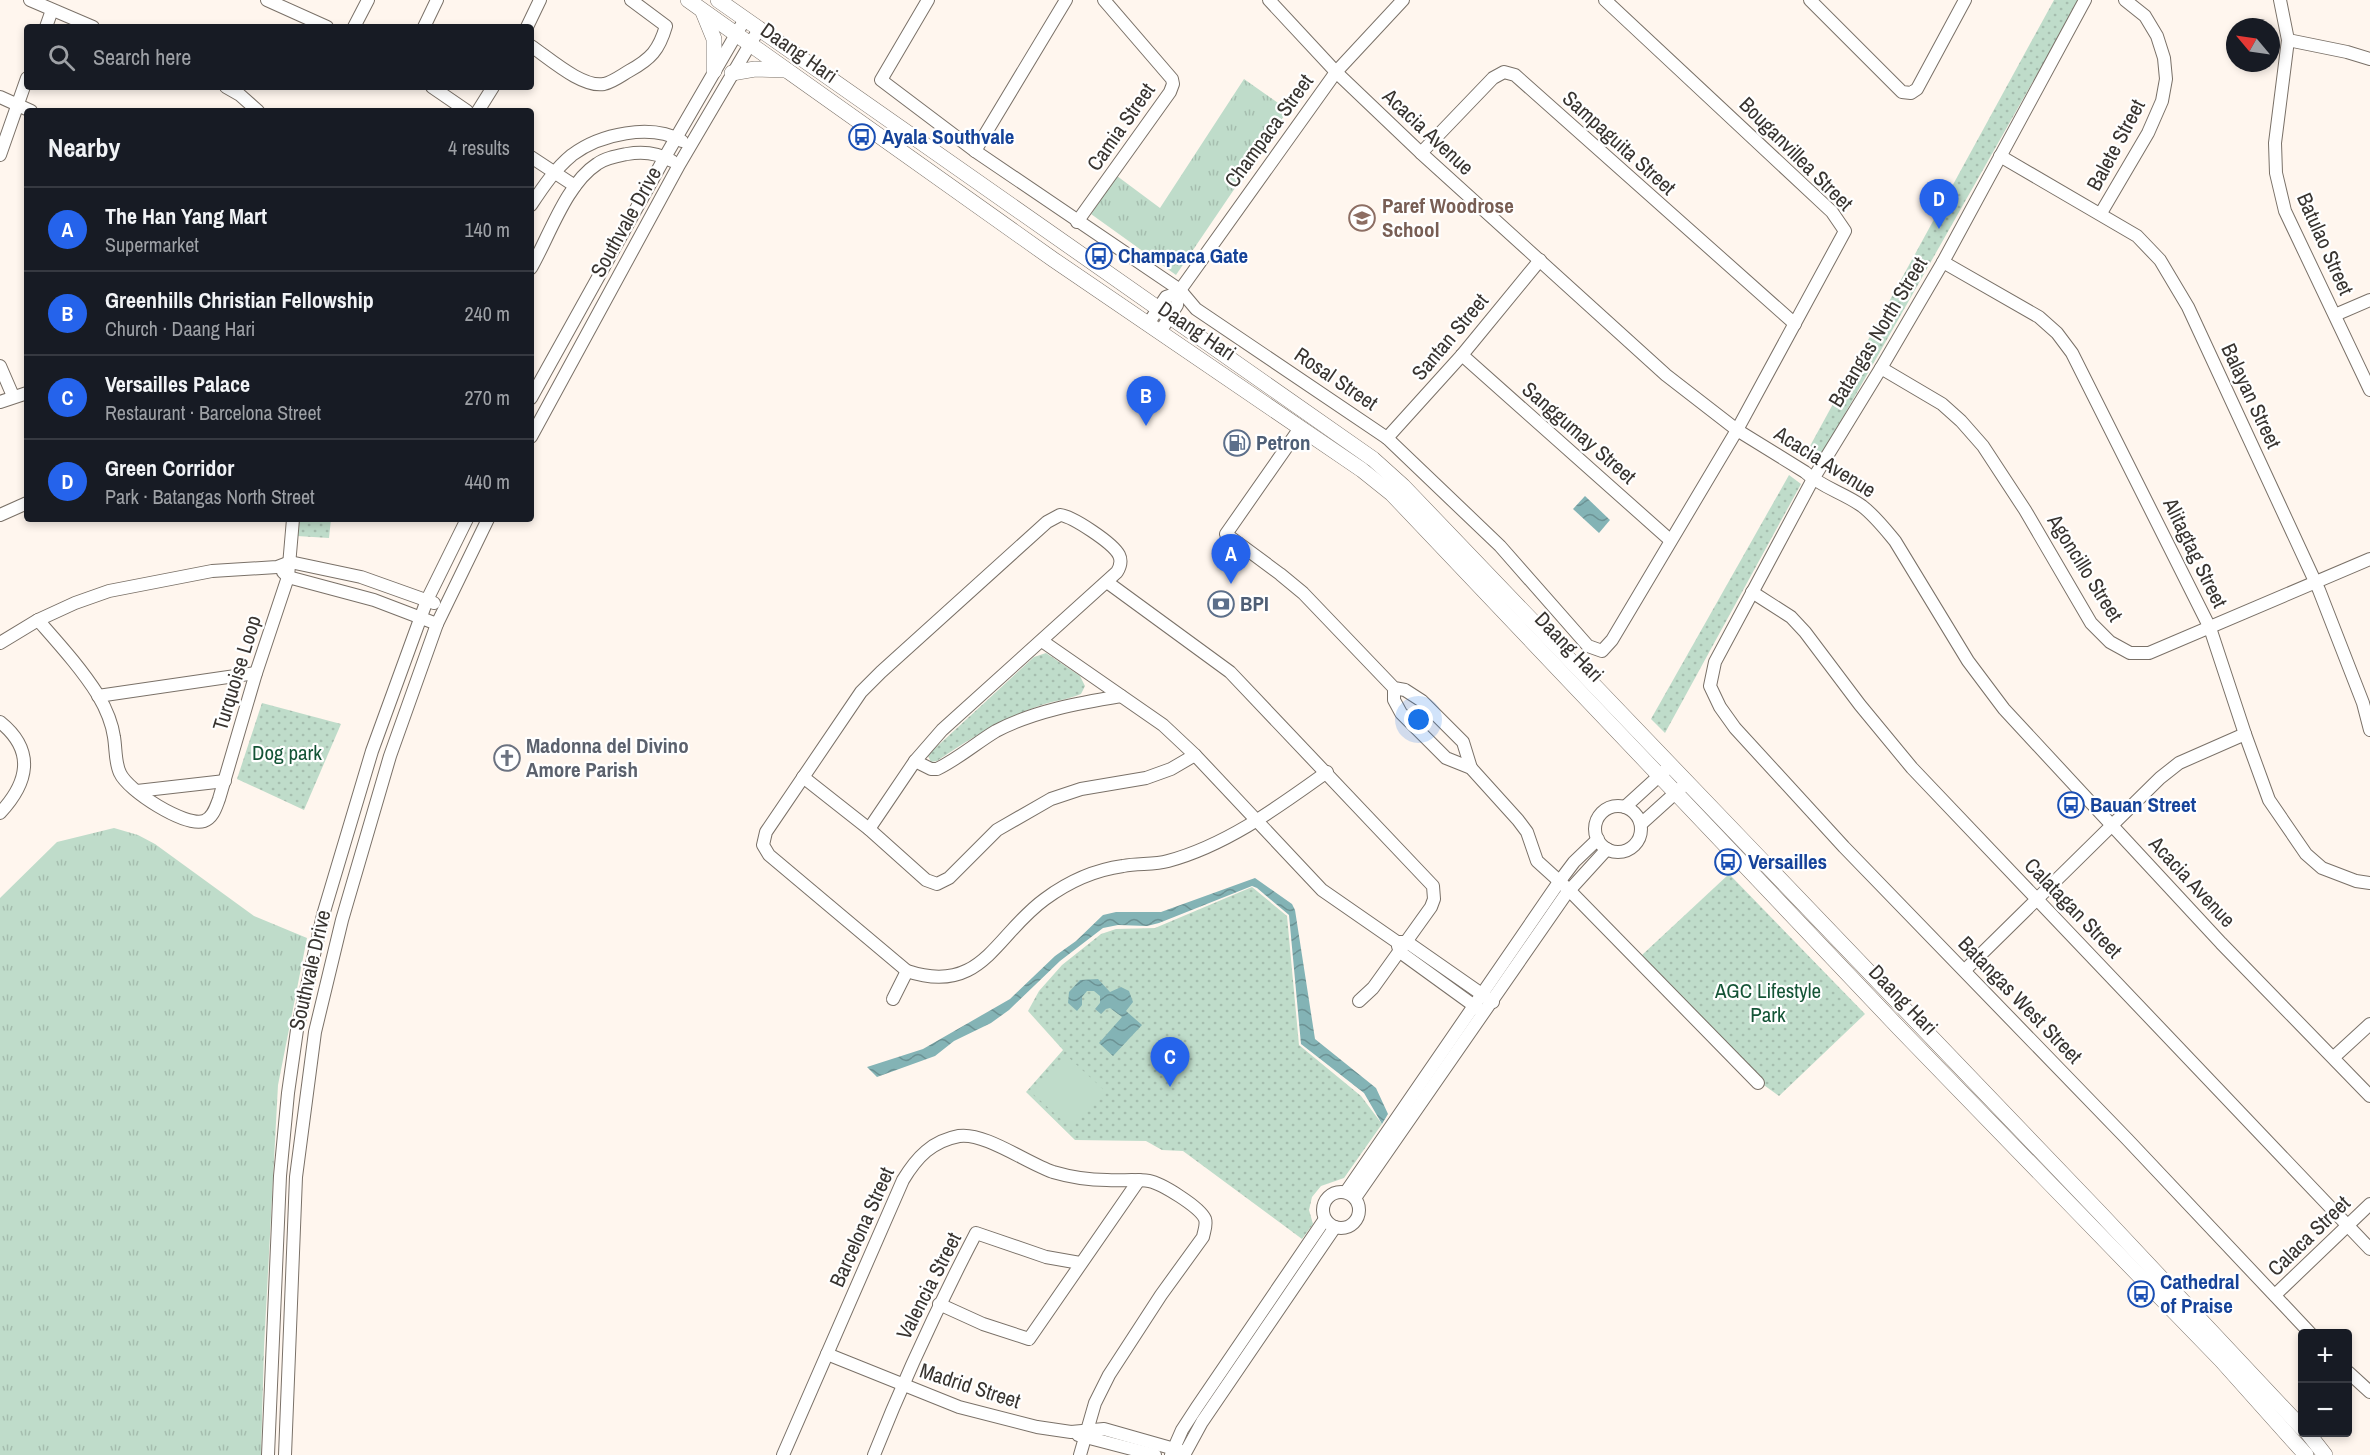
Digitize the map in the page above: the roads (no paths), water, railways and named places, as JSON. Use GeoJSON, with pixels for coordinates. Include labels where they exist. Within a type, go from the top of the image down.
{"type":"FeatureCollection","features":[{"type":"Feature","properties":{"kind":"main road","name":"Daang Hari"},"geometry":{"type":"LineString","coordinates":[[688,0],[1054,260],[1362,470],[1392,494],[1666,769]]}},
{"type":"Feature","properties":{"kind":"main road","name":"Daang Hari"},"geometry":{"type":"LineString","coordinates":[[718,0],[1172,302],[1381,466],[1441,524],[1899,1028],[2221,1360],[2306,1455]]}},
{"type":"Feature","properties":{"kind":"main road"},"geometry":{"type":"LineString","coordinates":[[701,10],[714,39],[714,71]]}},
{"type":"Feature","properties":{"kind":"main road"},"geometry":{"type":"LineString","coordinates":[[732,73],[766,69],[789,71]]}},
{"type":"Feature","properties":{"kind":"main road","name":"Daang Hari"},"geometry":{"type":"LineString","coordinates":[[1682,787],[2298,1424]]}},
{"type":"Feature","properties":{"kind":"main road"},"geometry":{"type":"LineString","coordinates":[[2311,1437],[2325,1455]]}},
{"type":"Feature","properties":{"kind":"street"},"geometry":{"type":"LineString","coordinates":[[30,0],[86,24]]}},
{"type":"Feature","properties":{"kind":"street"},"geometry":{"type":"LineString","coordinates":[[267,0],[320,24]]}},
{"type":"Feature","properties":{"kind":"street"},"geometry":{"type":"LineString","coordinates":[[356,24],[368,0]]}},
{"type":"Feature","properties":{"kind":"street"},"geometry":{"type":"LineString","coordinates":[[425,24],[437,0]]}},
{"type":"Feature","properties":{"kind":"street"},"geometry":{"type":"LineString","coordinates":[[528,24],[540,0]]}},
{"type":"Feature","properties":{"kind":"street"},"geometry":{"type":"LineString","coordinates":[[534,48],[582,80],[596,85],[608,83],[647,61],[661,43],[666,26],[631,0]]}},
{"type":"Feature","properties":{"kind":"street","name":"Rosal Street"},"geometry":{"type":"LineString","coordinates":[[928,0],[881,80],[975,152],[1077,222],[1172,302],[1196,309],[1387,438],[1500,546],[1588,646],[1602,651],[1612,640],[1737,430]]}},
{"type":"Feature","properties":{"kind":"street"},"geometry":{"type":"LineString","coordinates":[[975,152],[1066,0]]}},
{"type":"Feature","properties":{"kind":"street","name":"Camia Street"},"geometry":{"type":"LineString","coordinates":[[1077,222],[1170,92],[1173,84],[1104,0]]}},
{"type":"Feature","properties":{"kind":"street","name":"Acacia Avenue"},"geometry":{"type":"LineString","coordinates":[[1269,0],[1336,72],[1421,153],[1666,375],[1737,430],[1805,472],[1812,479],[1862,506],[1881,524],[1895,541],[1983,684],[2004,710],[2114,825],[2221,943],[2370,1096]]}},
{"type":"Feature","properties":{"kind":"street","name":"Champaca Street"},"geometry":{"type":"LineString","coordinates":[[1154,328],[1336,72],[1403,0]]}},
{"type":"Feature","properties":{"kind":"street","name":"Bouganvillea Street"},"geometry":{"type":"LineString","coordinates":[[1605,0],[1832,212],[1845,231],[1737,430]]}},
{"type":"Feature","properties":{"kind":"street"},"geometry":{"type":"LineString","coordinates":[[1810,0],[1902,92],[1911,93],[1917,89],[1965,0]]}},
{"type":"Feature","properties":{"kind":"street","name":"Batangas North Street"},"geometry":{"type":"LineString","coordinates":[[1710,686],[1715,662],[1812,479],[1943,262],[2085,0]]}},
{"type":"Feature","properties":{"kind":"street","name":"Balete Street"},"geometry":{"type":"LineString","coordinates":[[2101,213],[2148,133],[2162,101],[2166,79],[2164,58],[2157,36],[2145,16],[2125,0]]}},
{"type":"Feature","properties":{"kind":"street","name":"Batulao Street"},"geometry":{"type":"LineString","coordinates":[[2280,0],[2288,40],[2275,143],[2276,173],[2285,211],[2370,390]]}},
{"type":"Feature","properties":{"kind":"street"},"geometry":{"type":"LineString","coordinates":[[47,24],[52,10]]}},
{"type":"Feature","properties":{"kind":"street","name":"Southvale Drive"},"geometry":{"type":"LineString","coordinates":[[534,393],[676,137],[745,19]]}},
{"type":"Feature","properties":{"kind":"street","name":"Southvale Drive"},"geometry":{"type":"LineString","coordinates":[[534,431],[690,145],[759,29]]}},
{"type":"Feature","properties":{"kind":"street"},"geometry":{"type":"LineString","coordinates":[[2288,40],[2370,59]]}},
{"type":"Feature","properties":{"kind":"street","name":"Sampaguita Street"},"geometry":{"type":"LineString","coordinates":[[1421,153],[1492,78],[1504,72],[1515,75],[1795,324]]}},
{"type":"Feature","properties":{"kind":"street"},"geometry":{"type":"LineString","coordinates":[[0,155],[24,86]]}},
{"type":"Feature","properties":{"kind":"street"},"geometry":{"type":"LineString","coordinates":[[231,90],[255,108]]}},
{"type":"Feature","properties":{"kind":"street"},"geometry":{"type":"LineString","coordinates":[[436,90],[463,108]]}},
{"type":"Feature","properties":{"kind":"street"},"geometry":{"type":"LineString","coordinates":[[480,108],[490,90]]}},
{"type":"Feature","properties":{"kind":"street"},"geometry":{"type":"LineString","coordinates":[[0,97],[24,108]]}},
{"type":"Feature","properties":{"kind":"street"},"geometry":{"type":"LineString","coordinates":[[534,201],[554,173],[573,154],[590,145],[611,138],[656,132],[676,137],[690,145]]}},
{"type":"Feature","properties":{"kind":"street"},"geometry":{"type":"LineString","coordinates":[[534,262],[574,186],[599,162],[616,156],[641,153],[665,157],[679,165]]}},
{"type":"Feature","properties":{"kind":"street","name":"Balayan Street"},"geometry":{"type":"LineString","coordinates":[[2000,156],[2137,236],[2160,260],[2188,307],[2314,581],[2363,703],[2370,730]]}},
{"type":"Feature","properties":{"kind":"street"},"geometry":{"type":"LineString","coordinates":[[534,158],[574,186]]}},
{"type":"Feature","properties":{"kind":"street","name":"Santan Street"},"geometry":{"type":"LineString","coordinates":[[1387,438],[1462,355],[1540,260]]}},
{"type":"Feature","properties":{"kind":"street","name":"Alitagtag Street"},"geometry":{"type":"LineString","coordinates":[[1943,262],[2039,317],[2057,333],[2072,353],[2210,628],[2245,735],[2270,800],[2307,855],[2322,868],[2356,881],[2370,883]]}},
{"type":"Feature","properties":{"kind":"street"},"geometry":{"type":"LineString","coordinates":[[2335,315],[2370,300]]}},
{"type":"Feature","properties":{"kind":"street","name":"Sanggumay Street"},"geometry":{"type":"LineString","coordinates":[[1462,355],[1670,540]]}},
{"type":"Feature","properties":{"kind":"street"},"geometry":{"type":"LineString","coordinates":[[0,366],[14,396]]}},
{"type":"Feature","properties":{"kind":"street","name":"Agoncillo Street"},"geometry":{"type":"LineString","coordinates":[[1881,368],[1942,404],[1983,446],[2025,510],[2091,623],[2110,642],[2130,653],[2149,653],[2370,559]]}},
{"type":"Feature","properties":{"kind":"street"},"geometry":{"type":"LineString","coordinates":[[0,402],[24,394]]}},
{"type":"Feature","properties":{"kind":"street"},"geometry":{"type":"LineString","coordinates":[[1300,428],[1226,534],[1303,593],[1394,688],[1405,690],[1422,700],[1463,742],[1471,768],[1527,832],[1537,861],[1758,1083]]}},
{"type":"Feature","properties":{"kind":"street"},"geometry":{"type":"LineString","coordinates":[[0,515],[24,504]]}},
{"type":"Feature","properties":{"kind":"street"},"geometry":{"type":"LineString","coordinates":[[869,829],[915,761],[942,730],[1117,573],[1121,565],[1120,556],[1113,548],[1067,515],[1053,517],[881,672],[844,715],[766,832],[763,845],[765,850],[906,971],[925,977],[946,977],[966,972],[982,961],[1042,901],[1067,885],[1101,870],[1167,861],[1208,845],[1256,821],[1327,772]]}},
{"type":"Feature","properties":{"kind":"street","name":"Turquoise Loop"},"geometry":{"type":"LineString","coordinates":[[38,620],[65,651],[98,696],[114,735],[120,774],[137,791],[175,816],[197,822],[207,821],[213,813],[225,781],[256,673],[288,577],[293,522]]}},
{"type":"Feature","properties":{"kind":"street","name":"Southvale Drive"},"geometry":{"type":"LineString","coordinates":[[268,1455],[280,1176],[297,1030],[323,915],[353,808],[420,617],[465,522]]}},
{"type":"Feature","properties":{"kind":"street","name":"Southvale Drive"},"geometry":{"type":"LineString","coordinates":[[285,1455],[296,1177],[315,1032],[342,920],[372,813],[437,624],[487,522]]}},
{"type":"Feature","properties":{"kind":"street"},"geometry":{"type":"LineString","coordinates":[[0,642],[38,620],[109,591],[212,571],[277,567],[291,562],[361,577],[445,608]]}},
{"type":"Feature","properties":{"kind":"street"},"geometry":{"type":"LineString","coordinates":[[277,567],[288,577],[365,597],[437,624]]}},
{"type":"Feature","properties":{"kind":"street"},"geometry":{"type":"LineString","coordinates":[[1107,582],[1230,672],[1327,772],[1432,886],[1434,899],[1431,907],[1401,945],[1373,988],[1359,1002]]}},
{"type":"Feature","properties":{"kind":"street","name":"Calatagan Street"},"geometry":{"type":"LineString","coordinates":[[1752,592],[1791,617],[1912,768],[2370,1249]]}},
{"type":"Feature","properties":{"kind":"street"},"geometry":{"type":"LineString","coordinates":[[1042,641],[1163,725],[1195,755],[1322,890],[1401,945],[1487,998]]}},
{"type":"Feature","properties":{"kind":"street"},"geometry":{"type":"LineString","coordinates":[[98,696],[256,673]]}},
{"type":"Feature","properties":{"kind":"street","name":"Batangas West Street"},"geometry":{"type":"LineString","coordinates":[[1710,686],[1720,707],[1735,728],[1844,847],[1965,970],[2306,1329]]}},
{"type":"Feature","properties":{"kind":"street"},"geometry":{"type":"LineString","coordinates":[[1394,688],[1394,700],[1401,713],[1446,758],[1471,768]]}},
{"type":"Feature","properties":{"kind":"street"},"geometry":{"type":"LineString","coordinates":[[915,761],[931,769],[937,769],[979,741],[1014,723],[1084,703],[1121,696]]}},
{"type":"Feature","properties":{"kind":"street"},"geometry":{"type":"LineString","coordinates":[[1424,736],[1421,723],[1423,719],[1440,719]]}},
{"type":"Feature","properties":{"kind":"street"},"geometry":{"type":"LineString","coordinates":[[1424,736],[1437,739],[1441,736],[1444,728],[1440,719]]}},
{"type":"Feature","properties":{"kind":"street"},"geometry":{"type":"LineString","coordinates":[[0,722],[22,749],[24,776],[14,798],[0,813]]}},
{"type":"Feature","properties":{"kind":"street"},"geometry":{"type":"LineString","coordinates":[[1965,970],[2160,778],[2179,763],[2245,735]]}},
{"type":"Feature","properties":{"kind":"street"},"geometry":{"type":"LineString","coordinates":[[803,777],[869,829],[926,880],[937,884],[943,883],[997,830],[1051,799],[1081,789],[1146,778],[1171,769],[1195,755]]}},
{"type":"Feature","properties":{"kind":"street"},"geometry":{"type":"LineString","coordinates":[[1625,807],[1666,769]]}},
{"type":"Feature","properties":{"kind":"street"},"geometry":{"type":"LineString","coordinates":[[137,791],[225,781]]}},
{"type":"Feature","properties":{"kind":"street"},"geometry":{"type":"LineString","coordinates":[[1641,824],[1682,787]]}},
{"type":"Feature","properties":{"kind":"street"},"geometry":{"type":"LineString","coordinates":[[1610,807],[1625,807],[1635,813],[1641,824],[1641,832],[1635,845],[1622,852],[1607,849],[1598,838],[1596,824],[1599,817],[1610,807]]}},
{"type":"Feature","properties":{"kind":"street"},"geometry":{"type":"LineString","coordinates":[[1351,1195],[1564,886],[1574,862],[1598,838]]}},
{"type":"Feature","properties":{"kind":"street"},"geometry":{"type":"LineString","coordinates":[[1564,886],[1607,849]]}},
{"type":"Feature","properties":{"kind":"street"},"geometry":{"type":"LineString","coordinates":[[1401,945],[1480,1009]]}},
{"type":"Feature","properties":{"kind":"street"},"geometry":{"type":"LineString","coordinates":[[893,999],[906,971]]}},
{"type":"Feature","properties":{"kind":"street"},"geometry":{"type":"LineString","coordinates":[[2334,1057],[2370,1024]]}},
{"type":"Feature","properties":{"kind":"street","name":"Barcelona Street"},"geometry":{"type":"LineString","coordinates":[[783,1455],[903,1180],[914,1162],[926,1150],[942,1141],[961,1136],[977,1138],[1055,1172],[1081,1178],[1139,1180],[1164,1186],[1200,1212],[1205,1219],[1206,1228],[1203,1237],[1108,1375],[1095,1402],[1080,1455]]}},
{"type":"Feature","properties":{"kind":"street"},"geometry":{"type":"LineString","coordinates":[[939,1304],[983,1324],[1029,1339],[1139,1180]]}},
{"type":"Feature","properties":{"kind":"street"},"geometry":{"type":"LineString","coordinates":[[1178,1453],[1197,1407],[1325,1219],[1324,1205],[1327,1199],[1339,1192],[1351,1195],[1359,1205],[1356,1220],[1350,1226],[1335,1227],[1325,1219]]}},
{"type":"Feature","properties":{"kind":"street","name":"Calaca Street"},"geometry":{"type":"LineString","coordinates":[[2275,1295],[2370,1204]]}},
{"type":"Feature","properties":{"kind":"street"},"geometry":{"type":"LineString","coordinates":[[1178,1453],[1202,1422],[1335,1227]]}},
{"type":"Feature","properties":{"kind":"street","name":"Valencia Street"},"geometry":{"type":"LineString","coordinates":[[874,1455],[939,1304],[976,1233],[1046,1257],[1080,1263]]}},
{"type":"Feature","properties":{"kind":"street","name":"Madrid Street"},"geometry":{"type":"LineString","coordinates":[[827,1354],[959,1407],[1037,1427],[1085,1434],[1155,1455]]}},
{"type":"Feature","properties":{"kind":"street"},"geometry":{"type":"LineString","coordinates":[[2352,1376],[2370,1392]]}},
{"type":"Feature","properties":{"kind":"street","name":"Madrid Street"},"geometry":{"type":"LineString","coordinates":[[1085,1434],[1104,1429],[1178,1453]]}},
{"type":"Feature","properties":{"kind":"water"},"geometry":{"type":"Polygon","coordinates":[[[1585,496],[1610,520],[1599,533],[1573,509],[1585,496]]]}},
{"type":"Feature","properties":{"kind":"water"},"geometry":{"type":"Polygon","coordinates":[[[1255,878],[1292,904],[1295,910],[1315,1039],[1376,1088],[1388,1114],[1382,1124],[1364,1093],[1301,1044],[1289,915],[1252,886],[1159,923],[1147,926],[1118,925],[1103,928],[1060,961],[1009,1010],[991,1023],[954,1041],[935,1056],[877,1077],[867,1067],[923,1049],[1010,999],[1103,915],[1116,912],[1161,912],[1255,878]]]}},
{"type":"Feature","properties":{"kind":"water"},"geometry":{"type":"Polygon","coordinates":[[[1098,979],[1110,992],[1121,987],[1129,991],[1133,1002],[1126,1011],[1142,1025],[1113,1056],[1099,1043],[1122,1017],[1110,1008],[1101,1014],[1095,1009],[1100,1003],[1100,996],[1094,991],[1087,991],[1077,1011],[1068,1003],[1069,992],[1080,980],[1098,979]]]}},
{"type":"Feature","properties":{"kind":"place","name":"Ayala Southvale"},"geometry":{"type":"Point","coordinates":[862,137]}},
{"type":"Feature","properties":{"kind":"place","name":"Paref Woodrose School"},"geometry":{"type":"Point","coordinates":[1362,218]}},
{"type":"Feature","properties":{"kind":"place","name":"Green Corridor"},"geometry":{"type":"Point","coordinates":[1939,229]}},
{"type":"Feature","properties":{"kind":"place","name":"Champaca Gate"},"geometry":{"type":"Point","coordinates":[1099,256]}},
{"type":"Feature","properties":{"kind":"place","name":"Greenhills Christian Fellowship"},"geometry":{"type":"Point","coordinates":[1146,426]}},
{"type":"Feature","properties":{"kind":"place","name":"Petron"},"geometry":{"type":"Point","coordinates":[1237,443]}},
{"type":"Feature","properties":{"kind":"place","name":"The Han Yang Mart"},"geometry":{"type":"Point","coordinates":[1231,584]}},
{"type":"Feature","properties":{"kind":"place","name":"BPI"},"geometry":{"type":"Point","coordinates":[1221,604]}},
{"type":"Feature","properties":{"kind":"place","name":"Madonna del Divino Amore Parish"},"geometry":{"type":"Point","coordinates":[507,758]}},
{"type":"Feature","properties":{"kind":"place","name":"Bauan Street"},"geometry":{"type":"Point","coordinates":[2071,805]}},
{"type":"Feature","properties":{"kind":"place","name":"Versailles"},"geometry":{"type":"Point","coordinates":[1728,862]}},
{"type":"Feature","properties":{"kind":"place","name":"Versailles Palace"},"geometry":{"type":"Point","coordinates":[1170,1087]}},
{"type":"Feature","properties":{"kind":"place","name":"Cathedral of Praise"},"geometry":{"type":"Point","coordinates":[2141,1294]}},
{"type":"Feature","properties":{"kind":"park label","name":"Dog park"},"geometry":{"type":"Point","coordinates":[287,753]}},
{"type":"Feature","properties":{"kind":"park label","name":"AGC Lifestyle Park"},"geometry":{"type":"Point","coordinates":[1768,1003]}}]}
